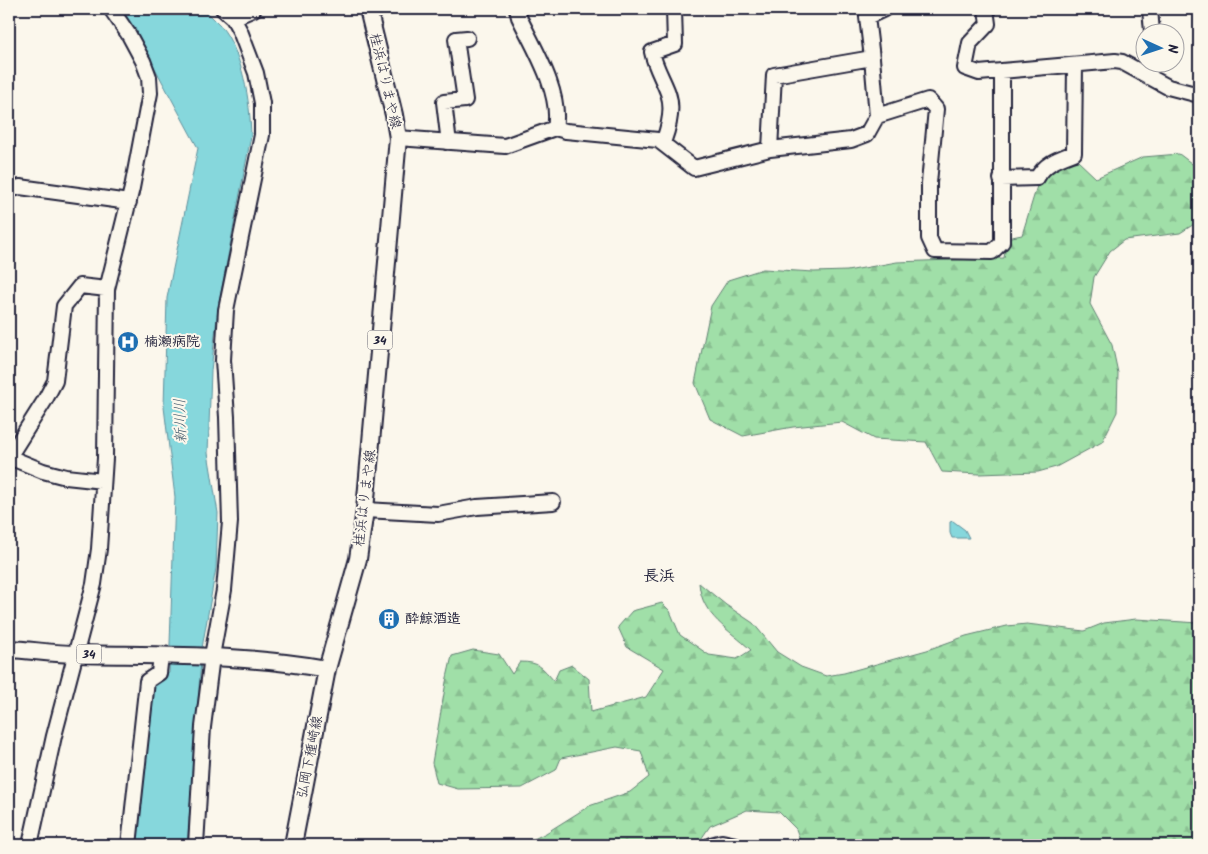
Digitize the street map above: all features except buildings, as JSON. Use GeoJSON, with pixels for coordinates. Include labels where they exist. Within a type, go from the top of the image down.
{"type":"FeatureCollection","features":[{"type":"Feature","properties":{"kind":"main road","name":"桂浜はりまや線"},"geometry":{"type":"LineString","coordinates":[[327,669],[358,559],[366,510],[398,138],[368,9]]}},
{"type":"Feature","properties":{"kind":"main road","name":"34"},"geometry":{"type":"LineString","coordinates":[[9,649],[74,654],[209,656],[305,665],[327,669]]}},
{"type":"Feature","properties":{"kind":"main road","name":"弘岡下種崎線"},"geometry":{"type":"LineString","coordinates":[[293,845],[327,669]]}},
{"type":"Feature","properties":{"kind":"street"},"geometry":{"type":"LineString","coordinates":[[30,845],[74,654],[94,584],[99,550],[105,458],[107,289],[129,202],[150,93],[149,77],[143,61],[129,35],[111,9]]}},
{"type":"Feature","properties":{"kind":"street"},"geometry":{"type":"LineString","coordinates":[[196,845],[209,656],[224,590],[230,522],[227,417],[223,360],[226,310],[262,135],[262,103],[259,86],[240,31],[228,13],[254,9]]}},
{"type":"Feature","properties":{"kind":"street"},"geometry":{"type":"LineString","coordinates":[[517,9],[518,17],[543,67],[553,96],[557,118],[556,128]]}},
{"type":"Feature","properties":{"kind":"street"},"geometry":{"type":"LineString","coordinates":[[398,138],[505,146],[556,128],[566,131],[664,140],[670,105],[669,94],[654,61],[652,52],[674,44],[674,9]]}},
{"type":"Feature","properties":{"kind":"street"},"geometry":{"type":"LineString","coordinates":[[658,140],[694,168],[770,149],[851,140],[867,134],[877,116],[867,17],[884,9]]}},
{"type":"Feature","properties":{"kind":"street"},"geometry":{"type":"LineString","coordinates":[[986,9],[988,24],[970,43],[964,68],[979,73],[1002,72],[1115,61],[1122,62],[1168,87],[1199,95]]}},
{"type":"Feature","properties":{"kind":"street"},"geometry":{"type":"LineString","coordinates":[[1150,9],[1151,22]]}},
{"type":"Feature","properties":{"kind":"street"},"geometry":{"type":"LineString","coordinates":[[446,142],[448,135],[444,102],[465,100],[456,39],[467,38]]}},
{"type":"Feature","properties":{"kind":"street"},"geometry":{"type":"LineString","coordinates":[[770,149],[774,76],[872,58]]}},
{"type":"Feature","properties":{"kind":"street"},"geometry":{"type":"LineString","coordinates":[[1002,178],[1037,178],[1041,170],[1054,160],[1074,153],[1075,64]]}},
{"type":"Feature","properties":{"kind":"street"},"geometry":{"type":"LineString","coordinates":[[877,116],[928,100],[936,108],[929,183],[929,238],[935,251],[992,252],[1002,242],[1002,72]]}},
{"type":"Feature","properties":{"kind":"street"},"geometry":{"type":"LineString","coordinates":[[1148,77],[1150,72]]}},
{"type":"Feature","properties":{"kind":"street"},"geometry":{"type":"LineString","coordinates":[[9,190],[20,187],[129,202]]}},
{"type":"Feature","properties":{"kind":"street"},"geometry":{"type":"LineString","coordinates":[[103,481],[66,477],[43,471],[9,457],[46,400],[55,381],[64,306],[80,286],[107,289]]}},
{"type":"Feature","properties":{"kind":"street"},"geometry":{"type":"LineString","coordinates":[[366,510],[438,514],[477,508],[553,502]]}},
{"type":"Feature","properties":{"kind":"street"},"geometry":{"type":"LineString","coordinates":[[129,845],[146,681],[159,673],[165,655]]}},
{"type":"Feature","properties":{"kind":"street"},"geometry":{"type":"LineString","coordinates":[[711,845],[722,842],[736,845]]}},
{"type":"Feature","properties":{"kind":"green space"},"geometry":{"type":"Polygon","coordinates":[[[1179,154],[1199,169],[1199,221],[1180,233],[1124,240],[1110,251],[1094,277],[1090,304],[1112,345],[1118,373],[1117,412],[1102,442],[1056,467],[1038,472],[979,474],[942,472],[926,442],[874,439],[842,422],[793,427],[743,436],[710,419],[695,383],[711,306],[728,280],[763,269],[814,272],[847,271],[897,262],[1004,258],[1007,238],[1022,235],[1037,186],[1062,162],[1078,161],[1096,178],[1143,157],[1179,154]]]}},
{"type":"Feature","properties":{"kind":"green space"},"geometry":{"type":"Polygon","coordinates":[[[699,583],[726,605],[753,623],[777,652],[801,667],[826,676],[844,673],[927,650],[966,636],[1007,626],[1027,624],[1084,631],[1104,623],[1136,619],[1199,623],[1199,845],[802,845],[796,829],[779,812],[747,810],[710,826],[697,845],[522,845],[546,833],[589,806],[630,792],[649,777],[641,751],[617,747],[561,758],[556,770],[522,788],[458,789],[437,783],[432,763],[452,656],[473,650],[499,654],[512,674],[520,662],[532,663],[543,669],[554,681],[559,670],[572,665],[589,679],[591,712],[646,697],[664,669],[627,647],[618,627],[632,611],[662,603],[670,611],[680,635],[709,655],[737,659],[751,650],[711,614],[701,595],[699,583]]]}},
{"type":"Feature","properties":{"kind":"water","name":"新川川"},"geometry":{"type":"Polygon","coordinates":[[[123,9],[204,9],[228,36],[240,63],[247,93],[250,122],[251,136],[218,308],[211,371],[208,453],[218,513],[216,568],[202,648],[187,845],[135,845],[152,683],[169,673],[175,497],[164,407],[167,298],[198,148],[123,9]]]}},
{"type":"Feature","properties":{"kind":"water"},"geometry":{"type":"Polygon","coordinates":[[[953,521],[965,530],[969,538],[952,538],[950,522],[953,521]]]}},
{"type":"Feature","properties":{"kind":"place","name":"楠瀬病院"},"geometry":{"type":"Point","coordinates":[128,342]}},
{"type":"Feature","properties":{"kind":"place","name":"酔鯨酒造"},"geometry":{"type":"Point","coordinates":[389,619]}},
{"type":"Feature","properties":{"kind":"district","name":"長浜"},"geometry":{"type":"Point","coordinates":[659,576]}}]}
